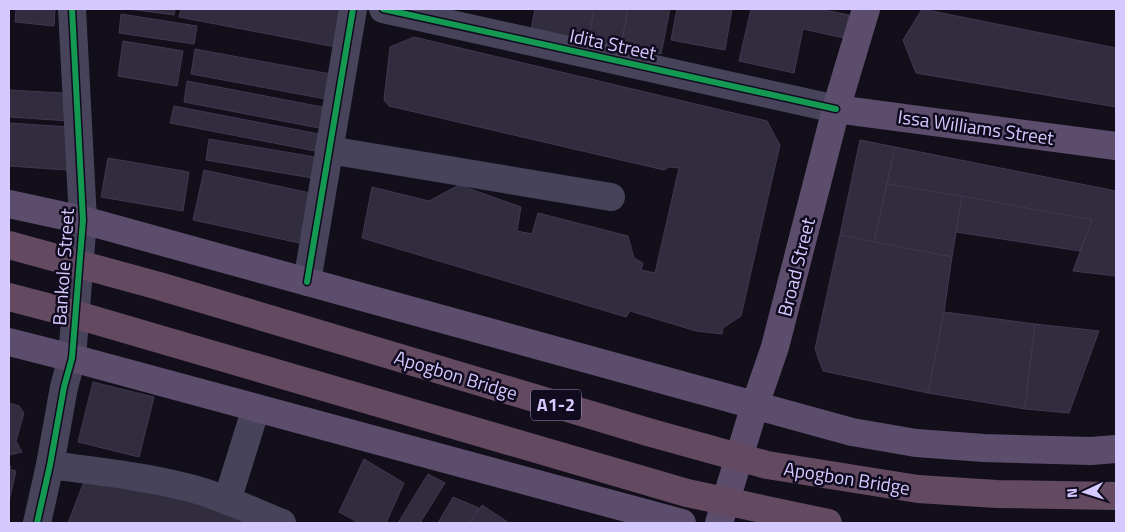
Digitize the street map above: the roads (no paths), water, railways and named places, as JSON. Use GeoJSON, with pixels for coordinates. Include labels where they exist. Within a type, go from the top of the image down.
{"type":"FeatureCollection","features":[{"type":"Feature","properties":{"kind":"highway","name":"Apogbon Bridge"},"geometry":{"type":"LineString","coordinates":[[9,246],[158,286],[767,465],[918,489],[996,494],[1116,496]]}},
{"type":"Feature","properties":{"kind":"highway","name":"A1-2"},"geometry":{"type":"LineString","coordinates":[[9,297],[70,313],[686,493],[828,523]]}},
{"type":"Feature","properties":{"kind":"main road","name":"Broad Street"},"geometry":{"type":"LineString","coordinates":[[719,523],[775,347],[836,109],[866,9]]}},
{"type":"Feature","properties":{"kind":"main road","name":"Issa Williams Street"},"geometry":{"type":"LineString","coordinates":[[836,109],[1116,146]]}},
{"type":"Feature","properties":{"kind":"main road"},"geometry":{"type":"LineString","coordinates":[[9,204],[83,220],[852,432],[916,443],[984,448],[1091,451],[1116,449]]}},
{"type":"Feature","properties":{"kind":"main road"},"geometry":{"type":"LineString","coordinates":[[9,342],[682,523]]}},
{"type":"Feature","properties":{"kind":"street","name":"Bankole Street"},"geometry":{"type":"LineString","coordinates":[[37,523],[64,388],[72,358],[83,220],[72,9]]}},
{"type":"Feature","properties":{"kind":"street"},"geometry":{"type":"LineString","coordinates":[[307,282],[353,9]]}},
{"type":"Feature","properties":{"kind":"street","name":"Idita Street"},"geometry":{"type":"LineString","coordinates":[[383,9],[836,109]]}},
{"type":"Feature","properties":{"kind":"street"},"geometry":{"type":"LineString","coordinates":[[329,150],[611,197]]}},
{"type":"Feature","properties":{"kind":"street"},"geometry":{"type":"LineString","coordinates":[[227,501],[256,408]]}},
{"type":"Feature","properties":{"kind":"street"},"geometry":{"type":"LineString","coordinates":[[50,465],[186,487],[282,523]]}}]}
